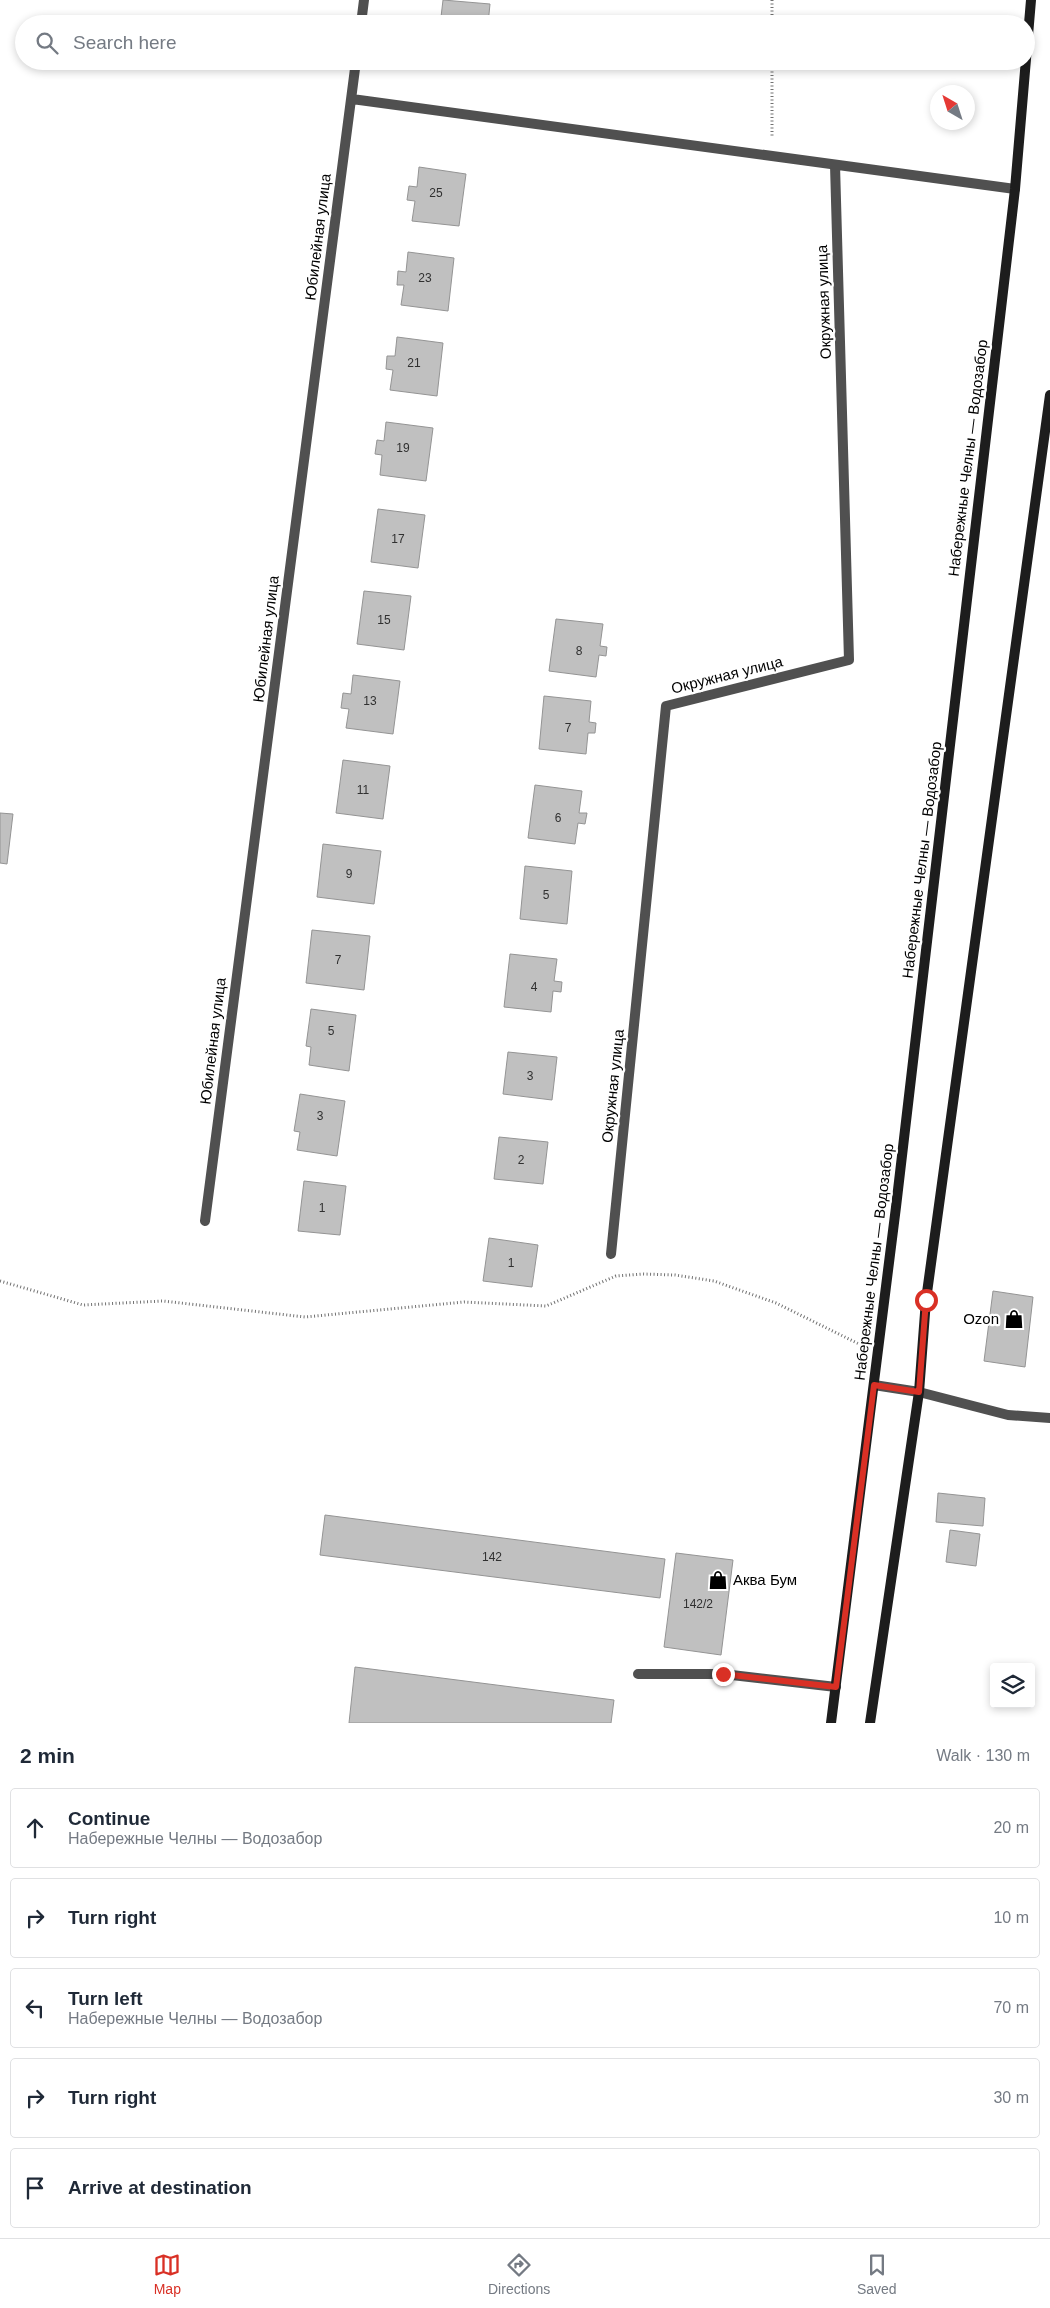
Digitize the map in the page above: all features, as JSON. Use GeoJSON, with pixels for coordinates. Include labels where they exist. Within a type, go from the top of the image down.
{"type":"FeatureCollection","features":[{"type":"Feature","properties":{"kind":"main road","name":"Набережные Челны — Водозабор"},"geometry":{"type":"LineString","coordinates":[[1030,15],[1031,0]]}},
{"type":"Feature","properties":{"kind":"main road","name":"Набережные Челны — Водозабор"},"geometry":{"type":"LineString","coordinates":[[831,1723],[878,1353],[1015,189],[1025,70]]}},
{"type":"Feature","properties":{"kind":"main road"},"geometry":{"type":"LineString","coordinates":[[870,1723],[919,1392],[926,1300],[1050,395]]}},
{"type":"Feature","properties":{"kind":"street"},"geometry":{"type":"LineString","coordinates":[[362,15],[364,0]]}},
{"type":"Feature","properties":{"kind":"street","name":"Юбилейная улица"},"geometry":{"type":"LineString","coordinates":[[205,1220],[355,70]]}},
{"type":"Feature","properties":{"kind":"street"},"geometry":{"type":"LineString","coordinates":[[352,99],[1015,189]]}},
{"type":"Feature","properties":{"kind":"street","name":"Окружная улица"},"geometry":{"type":"LineString","coordinates":[[611,1254],[666,706],[849,660],[835,164]]}},
{"type":"Feature","properties":{"kind":"street"},"geometry":{"type":"LineString","coordinates":[[874,1385],[919,1392],[1008,1415],[1050,1418]]}},
{"type":"Feature","properties":{"kind":"street"},"geometry":{"type":"LineString","coordinates":[[638,1674],[723,1674],[836,1687]]}},
{"type":"Feature","properties":{"kind":"path"},"geometry":{"type":"LineString","coordinates":[[772,0],[772,15]]}},
{"type":"Feature","properties":{"kind":"path"},"geometry":{"type":"LineString","coordinates":[[772,70],[772,156]]}},
{"type":"Feature","properties":{"kind":"path"},"geometry":{"type":"LineString","coordinates":[[0,1281],[83,1305],[163,1301],[305,1317],[464,1302],[546,1306],[616,1276],[643,1274],[675,1275],[714,1281],[776,1304],[878,1353]]}},
{"type":"Feature","properties":{"kind":"building"},"geometry":{"type":"Polygon","coordinates":[[[443,0],[490,4],[489,15],[441,15],[443,0]]]}},
{"type":"Feature","properties":{"kind":"building"},"geometry":{"type":"Polygon","coordinates":[[[419,167],[466,174],[459,226],[412,221],[415,201],[407,200],[409,186],[417,187],[419,167]]]}},
{"type":"Feature","properties":{"kind":"building"},"geometry":{"type":"Polygon","coordinates":[[[408,252],[454,258],[448,311],[401,305],[404,285],[397,285],[398,271],[406,272],[408,252]]]}},
{"type":"Feature","properties":{"kind":"building"},"geometry":{"type":"Polygon","coordinates":[[[397,337],[443,343],[437,396],[390,390],[393,370],[386,369],[387,356],[395,356],[397,337]]]}},
{"type":"Feature","properties":{"kind":"building"},"geometry":{"type":"Polygon","coordinates":[[[386,422],[433,428],[426,481],[380,475],[382,455],[375,454],[377,440],[384,441],[386,422]]]}},
{"type":"Feature","properties":{"kind":"building"},"geometry":{"type":"Polygon","coordinates":[[[378,509],[425,515],[418,568],[371,562],[378,509]]]}},
{"type":"Feature","properties":{"kind":"building"},"geometry":{"type":"Polygon","coordinates":[[[364,591],[411,596],[404,650],[357,644],[364,591]]]}},
{"type":"Feature","properties":{"kind":"building"},"geometry":{"type":"Polygon","coordinates":[[[556,619],[603,624],[600,646],[607,647],[606,656],[599,655],[596,677],[549,671],[556,619]]]}},
{"type":"Feature","properties":{"kind":"building"},"geometry":{"type":"Polygon","coordinates":[[[353,675],[400,681],[393,734],[346,728],[349,709],[341,708],[343,693],[351,694],[353,675]]]}},
{"type":"Feature","properties":{"kind":"building"},"geometry":{"type":"Polygon","coordinates":[[[544,696],[591,701],[589,722],[596,723],[595,733],[588,733],[586,754],[539,749],[544,696]]]}},
{"type":"Feature","properties":{"kind":"building"},"geometry":{"type":"Polygon","coordinates":[[[343,760],[390,766],[383,819],[336,813],[343,760]]]}},
{"type":"Feature","properties":{"kind":"building"},"geometry":{"type":"Polygon","coordinates":[[[535,785],[582,791],[579,813],[587,813],[585,824],[578,823],[575,844],[528,838],[535,785]]]}},
{"type":"Feature","properties":{"kind":"building"},"geometry":{"type":"Polygon","coordinates":[[[0,813],[13,814],[7,864],[0,863],[0,813]]]}},
{"type":"Feature","properties":{"kind":"building"},"geometry":{"type":"Polygon","coordinates":[[[323,844],[381,851],[374,904],[317,897],[323,844]]]}},
{"type":"Feature","properties":{"kind":"building"},"geometry":{"type":"Polygon","coordinates":[[[525,866],[572,871],[567,924],[520,919],[525,866]]]}},
{"type":"Feature","properties":{"kind":"building"},"geometry":{"type":"Polygon","coordinates":[[[312,930],[370,936],[364,990],[306,983],[312,930]]]}},
{"type":"Feature","properties":{"kind":"building"},"geometry":{"type":"Polygon","coordinates":[[[510,954],[557,959],[554,981],[562,982],[561,992],[553,991],[551,1012],[504,1007],[510,954]]]}},
{"type":"Feature","properties":{"kind":"building"},"geometry":{"type":"Polygon","coordinates":[[[311,1009],[356,1015],[349,1071],[309,1065],[311,1047],[306,1046],[311,1009]]]}},
{"type":"Feature","properties":{"kind":"building"},"geometry":{"type":"Polygon","coordinates":[[[508,1052],[557,1057],[552,1100],[503,1094],[508,1052]]]}},
{"type":"Feature","properties":{"kind":"building"},"geometry":{"type":"Polygon","coordinates":[[[300,1094],[345,1101],[337,1156],[297,1150],[300,1132],[294,1131],[300,1094]]]}},
{"type":"Feature","properties":{"kind":"building"},"geometry":{"type":"Polygon","coordinates":[[[499,1137],[548,1142],[543,1184],[494,1179],[499,1137]]]}},
{"type":"Feature","properties":{"kind":"building"},"geometry":{"type":"Polygon","coordinates":[[[304,1181],[346,1186],[340,1235],[298,1231],[304,1181]]]}},
{"type":"Feature","properties":{"kind":"building"},"geometry":{"type":"Polygon","coordinates":[[[489,1238],[538,1245],[532,1287],[483,1281],[489,1238]]]}},
{"type":"Feature","properties":{"kind":"building"},"geometry":{"type":"Polygon","coordinates":[[[993,1291],[1033,1297],[1025,1367],[984,1361],[993,1291]]]}},
{"type":"Feature","properties":{"kind":"building"},"geometry":{"type":"Polygon","coordinates":[[[938,1493],[985,1498],[983,1526],[936,1522],[938,1493]]]}},
{"type":"Feature","properties":{"kind":"building"},"geometry":{"type":"Polygon","coordinates":[[[325,1515],[665,1559],[660,1598],[320,1555],[325,1515]]]}},
{"type":"Feature","properties":{"kind":"building"},"geometry":{"type":"Polygon","coordinates":[[[950,1530],[980,1534],[976,1566],[946,1562],[950,1530]]]}},
{"type":"Feature","properties":{"kind":"building"},"geometry":{"type":"Polygon","coordinates":[[[676,1553],[733,1560],[721,1655],[664,1647],[676,1553]]]}},
{"type":"Feature","properties":{"kind":"building"},"geometry":{"type":"Polygon","coordinates":[[[355,1667],[614,1700],[611,1723],[349,1723],[355,1667]]]}},
{"type":"Feature","properties":{"kind":"place","name":"Ozon"},"geometry":{"type":"Point","coordinates":[1014,1319]}},
{"type":"Feature","properties":{"kind":"place","name":"Аква Бум"},"geometry":{"type":"Point","coordinates":[718,1580]}},
{"type":"Feature","properties":{"kind":"route"},"geometry":{"type":"LineString","coordinates":[[723,1674],[836,1687],[874,1385],[919,1392],[926,1300]]}}]}
